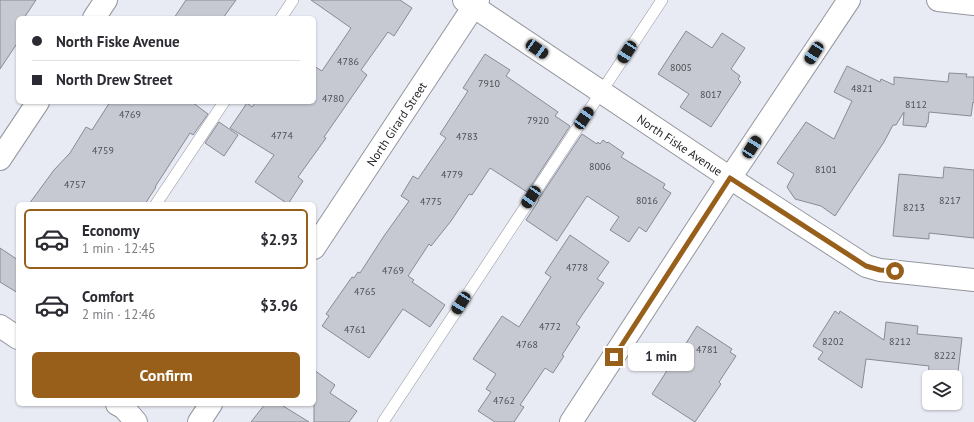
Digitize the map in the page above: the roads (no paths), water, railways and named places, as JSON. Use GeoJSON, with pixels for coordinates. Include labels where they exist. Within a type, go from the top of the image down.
{"type":"FeatureCollection","features":[{"type":"Feature","properties":{"kind":"street"},"geometry":{"type":"LineString","coordinates":[[95,16],[106,0]]}},
{"type":"Feature","properties":{"kind":"street"},"geometry":{"type":"LineString","coordinates":[[571,422],[730,178],[849,0]]}},
{"type":"Feature","properties":{"kind":"street"},"geometry":{"type":"LineString","coordinates":[[938,0],[974,4]]}},
{"type":"Feature","properties":{"kind":"street","name":"North Fiske Avenue"},"geometry":{"type":"LineString","coordinates":[[472,2],[730,178],[866,266],[880,270],[974,280]]}},
{"type":"Feature","properties":{"kind":"street","name":"North Girard Street"},"geometry":{"type":"LineString","coordinates":[[316,245],[472,2]]}},
{"type":"Feature","properties":{"kind":"street"},"geometry":{"type":"LineString","coordinates":[[0,159],[37,104]]}},
{"type":"Feature","properties":{"kind":"street"},"geometry":{"type":"LineString","coordinates":[[0,326],[16,337]]}},
{"type":"Feature","properties":{"kind":"street"},"geometry":{"type":"LineString","coordinates":[[120,406],[136,422]]}},
{"type":"Feature","properties":{"kind":"street"},"geometry":{"type":"LineString","coordinates":[[199,422],[210,406]]}},
{"type":"Feature","properties":{"kind":"lane"},"geometry":{"type":"LineString","coordinates":[[282,16],[293,0]]}},
{"type":"Feature","properties":{"kind":"lane"},"geometry":{"type":"LineString","coordinates":[[383,422],[662,0]]}},
{"type":"Feature","properties":{"kind":"lane"},"geometry":{"type":"LineString","coordinates":[[157,202],[223,104]]}}]}
